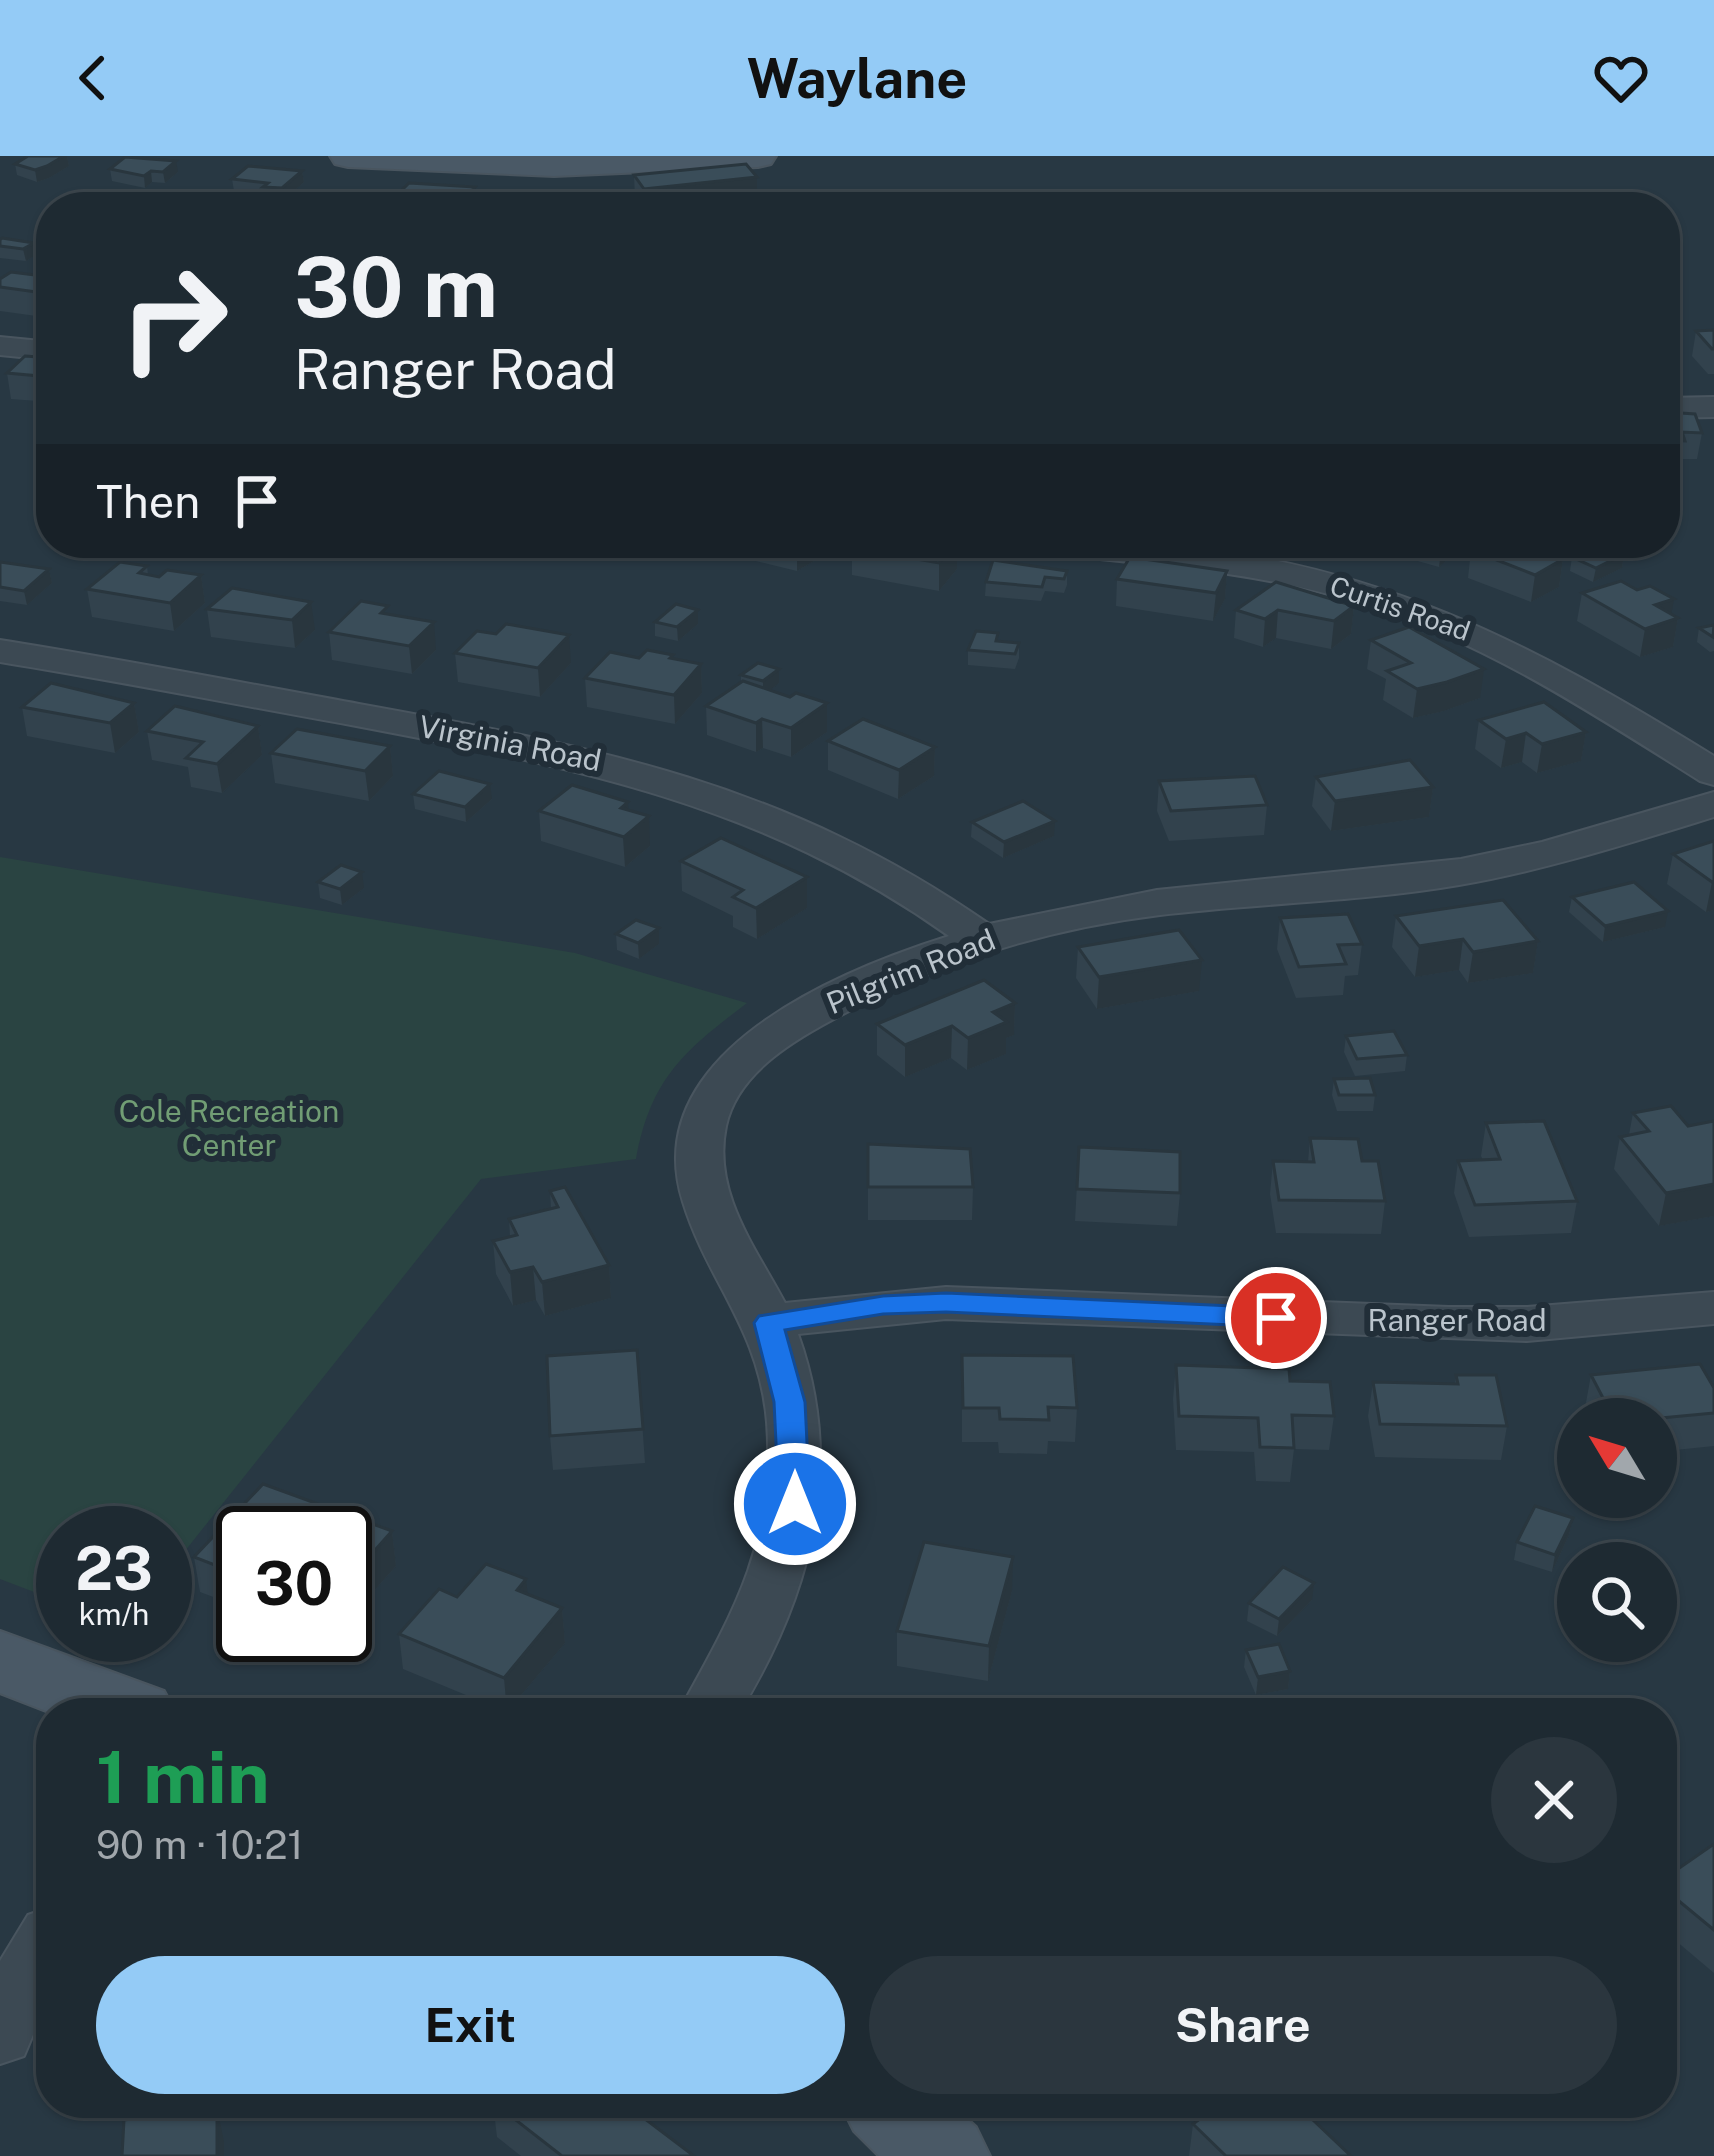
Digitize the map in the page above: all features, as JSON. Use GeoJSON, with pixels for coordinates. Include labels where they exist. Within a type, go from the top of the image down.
{"type":"FeatureCollection","features":[{"type":"Feature","properties":{"kind":"street"},"geometry":{"type":"LineString","coordinates":[[348,156],[571,165],[758,156]]}},
{"type":"Feature","properties":{"kind":"street"},"geometry":{"type":"LineString","coordinates":[[0,346],[36,350]]}},
{"type":"Feature","properties":{"kind":"street"},"geometry":{"type":"LineString","coordinates":[[1680,407],[1714,406]]}},
{"type":"Feature","properties":{"kind":"street","name":"Curtis Road"},"geometry":{"type":"LineString","coordinates":[[1186,558],[1231,563],[1377,597],[1521,656],[1714,773]]}},
{"type":"Feature","properties":{"kind":"street","name":"Virginia Road"},"geometry":{"type":"LineString","coordinates":[[0,651],[539,748],[661,777],[772,815],[870,862],[913,887],[983,940]]}},
{"type":"Feature","properties":{"kind":"street","name":"Pilgrim Road"},"geometry":{"type":"LineString","coordinates":[[717,1698],[760,1623],[782,1562],[795,1504],[790,1402],[769,1323],[720,1235],[702,1192],[698,1158],[703,1122],[717,1090],[778,1031],[869,983],[1038,924],[1154,903],[1337,887],[1492,866],[1564,850],[1714,804]]}},
{"type":"Feature","properties":{"kind":"street","name":"Ranger Road"},"geometry":{"type":"LineString","coordinates":[[769,1323],[883,1305],[946,1303],[1449,1324],[1527,1324],[1714,1308]]}},
{"type":"Feature","properties":{"kind":"street"},"geometry":{"type":"LineString","coordinates":[[0,1661],[96,1698]]}},
{"type":"Feature","properties":{"kind":"street"},"geometry":{"type":"LineString","coordinates":[[0,2036],[36,1958]]}},
{"type":"Feature","properties":{"kind":"street"},"geometry":{"type":"LineString","coordinates":[[903,2118],[942,2156]]}},
{"type":"Feature","properties":{"kind":"green space","name":"Cole Recreation Center"},"geometry":{"type":"Polygon","coordinates":[[[0,857],[575,953],[747,1003],[688,1052],[661,1087],[636,1159],[481,1179],[221,1506],[216,1506],[192,1542],[192,1506],[36,1506],[36,1593],[0,1579],[0,857]]]}},
{"type":"Feature","properties":{"kind":"building"},"geometry":{"type":"Polygon","coordinates":[[[28,156],[64,156],[35,170],[15,164],[28,156]]]}},
{"type":"Feature","properties":{"kind":"building"},"geometry":{"type":"Polygon","coordinates":[[[125,157],[176,161],[163,172],[144,176],[110,169],[125,157]]]}},
{"type":"Feature","properties":{"kind":"building"},"geometry":{"type":"Polygon","coordinates":[[[746,164],[757,177],[644,189],[634,175],[746,164]]]}},
{"type":"Feature","properties":{"kind":"building"},"geometry":{"type":"Polygon","coordinates":[[[248,166],[302,171],[282,188],[232,179],[248,166]]]}},
{"type":"Feature","properties":{"kind":"building"},"geometry":{"type":"Polygon","coordinates":[[[409,183],[475,187],[471,192],[400,192],[409,183]]]}},
{"type":"Feature","properties":{"kind":"building"},"geometry":{"type":"Polygon","coordinates":[[[2,238],[34,243],[23,249],[0,246],[2,238]]]}},
{"type":"Feature","properties":{"kind":"building"},"geometry":{"type":"Polygon","coordinates":[[[11,272],[36,275],[36,292],[0,287],[0,279],[11,272]]]}},
{"type":"Feature","properties":{"kind":"building"},"geometry":{"type":"Polygon","coordinates":[[[1714,330],[1714,349],[1712,349],[1696,331],[1714,330]]]}},
{"type":"Feature","properties":{"kind":"building"},"geometry":{"type":"Polygon","coordinates":[[[25,356],[36,357],[36,376],[7,373],[25,356]]]}},
{"type":"Feature","properties":{"kind":"building"},"geometry":{"type":"Polygon","coordinates":[[[1680,413],[1695,414],[1702,433],[1682,432],[1685,441],[1680,441],[1680,413]]]}},
{"type":"Feature","properties":{"kind":"building"},"geometry":{"type":"Polygon","coordinates":[[[1129,558],[1227,571],[1216,593],[1117,579],[1129,558]]]}},
{"type":"Feature","properties":{"kind":"building"},"geometry":{"type":"Polygon","coordinates":[[[1491,558],[1563,559],[1535,575],[1491,558]]]}},
{"type":"Feature","properties":{"kind":"building"},"geometry":{"type":"Polygon","coordinates":[[[1574,558],[1616,558],[1596,568],[1574,558]]]}},
{"type":"Feature","properties":{"kind":"building"},"geometry":{"type":"Polygon","coordinates":[[[993,560],[1067,571],[1064,579],[1045,577],[1042,587],[986,582],[993,560]]]}},
{"type":"Feature","properties":{"kind":"building"},"geometry":{"type":"Polygon","coordinates":[[[0,562],[49,569],[24,591],[0,587],[0,562]]]}},
{"type":"Feature","properties":{"kind":"building"},"geometry":{"type":"Polygon","coordinates":[[[120,562],[147,566],[139,573],[159,577],[167,570],[201,575],[170,603],[87,589],[120,562]]]}},
{"type":"Feature","properties":{"kind":"building"},"geometry":{"type":"Polygon","coordinates":[[[1621,581],[1637,590],[1650,586],[1674,599],[1655,605],[1678,618],[1645,629],[1582,593],[1621,581]]]}},
{"type":"Feature","properties":{"kind":"building"},"geometry":{"type":"Polygon","coordinates":[[[1276,582],[1354,606],[1334,621],[1278,610],[1265,619],[1236,610],[1276,582]]]}},
{"type":"Feature","properties":{"kind":"building"},"geometry":{"type":"Polygon","coordinates":[[[232,588],[311,602],[292,620],[207,609],[232,588]]]}},
{"type":"Feature","properties":{"kind":"building"},"geometry":{"type":"Polygon","coordinates":[[[361,601],[388,606],[381,613],[434,622],[409,646],[329,632],[361,601]]]}},
{"type":"Feature","properties":{"kind":"building"},"geometry":{"type":"Polygon","coordinates":[[[676,604],[698,610],[677,627],[655,622],[676,604]]]}},
{"type":"Feature","properties":{"kind":"building"},"geometry":{"type":"Polygon","coordinates":[[[506,624],[569,635],[538,668],[455,653],[477,631],[496,634],[506,624]]]}},
{"type":"Feature","properties":{"kind":"building"},"geometry":{"type":"Polygon","coordinates":[[[1409,627],[1484,669],[1417,689],[1387,671],[1411,663],[1371,640],[1409,627]]]}},
{"type":"Feature","properties":{"kind":"building"},"geometry":{"type":"Polygon","coordinates":[[[976,631],[998,633],[996,641],[1019,643],[1015,654],[968,650],[976,631]]]}},
{"type":"Feature","properties":{"kind":"building"},"geometry":{"type":"Polygon","coordinates":[[[647,650],[701,664],[674,695],[585,678],[610,652],[639,658],[647,650]]]}},
{"type":"Feature","properties":{"kind":"building"},"geometry":{"type":"Polygon","coordinates":[[[758,663],[779,669],[763,681],[741,675],[758,663]]]}},
{"type":"Feature","properties":{"kind":"building"},"geometry":{"type":"Polygon","coordinates":[[[743,681],[827,703],[791,728],[762,719],[756,723],[706,706],[743,681]]]}},
{"type":"Feature","properties":{"kind":"building"},"geometry":{"type":"Polygon","coordinates":[[[51,683],[134,703],[110,723],[22,707],[51,683]]]}},
{"type":"Feature","properties":{"kind":"building"},"geometry":{"type":"Polygon","coordinates":[[[1544,702],[1586,732],[1542,744],[1526,733],[1506,739],[1479,720],[1544,702]]]}},
{"type":"Feature","properties":{"kind":"building"},"geometry":{"type":"Polygon","coordinates":[[[175,706],[258,726],[217,764],[186,758],[203,742],[147,731],[175,706]]]}},
{"type":"Feature","properties":{"kind":"building"},"geometry":{"type":"Polygon","coordinates":[[[863,719],[935,747],[899,770],[828,741],[863,719]]]}},
{"type":"Feature","properties":{"kind":"building"},"geometry":{"type":"Polygon","coordinates":[[[297,729],[390,746],[365,771],[271,753],[297,729]]]}},
{"type":"Feature","properties":{"kind":"building"},"geometry":{"type":"Polygon","coordinates":[[[1410,760],[1433,787],[1335,801],[1316,777],[1410,760]]]}},
{"type":"Feature","properties":{"kind":"building"},"geometry":{"type":"Polygon","coordinates":[[[439,771],[490,784],[465,807],[413,794],[439,771]]]}},
{"type":"Feature","properties":{"kind":"building"},"geometry":{"type":"Polygon","coordinates":[[[1255,776],[1267,805],[1171,811],[1159,781],[1255,776]]]}},
{"type":"Feature","properties":{"kind":"building"},"geometry":{"type":"Polygon","coordinates":[[[572,785],[628,802],[621,808],[649,816],[624,837],[539,811],[572,785]]]}},
{"type":"Feature","properties":{"kind":"building"},"geometry":{"type":"Polygon","coordinates":[[[1023,801],[1055,821],[1004,842],[972,822],[1023,801]]]}},
{"type":"Feature","properties":{"kind":"building"},"geometry":{"type":"Polygon","coordinates":[[[721,838],[807,877],[756,908],[733,897],[743,890],[681,861],[721,838]]]}},
{"type":"Feature","properties":{"kind":"building"},"geometry":{"type":"Polygon","coordinates":[[[1714,841],[1712,882],[1673,854],[1714,841]]]}},
{"type":"Feature","properties":{"kind":"building"},"geometry":{"type":"Polygon","coordinates":[[[341,865],[362,872],[340,889],[318,882],[341,865]]]}},
{"type":"Feature","properties":{"kind":"building"},"geometry":{"type":"Polygon","coordinates":[[[1634,882],[1668,911],[1605,926],[1572,897],[1634,882]]]}},
{"type":"Feature","properties":{"kind":"building"},"geometry":{"type":"Polygon","coordinates":[[[1503,900],[1538,941],[1473,952],[1463,939],[1419,946],[1396,916],[1503,900]]]}},
{"type":"Feature","properties":{"kind":"building"},"geometry":{"type":"Polygon","coordinates":[[[1348,914],[1362,944],[1338,945],[1346,964],[1299,967],[1280,918],[1348,914]]]}},
{"type":"Feature","properties":{"kind":"building"},"geometry":{"type":"Polygon","coordinates":[[[636,920],[659,928],[638,943],[616,934],[636,920]]]}},
{"type":"Feature","properties":{"kind":"building"},"geometry":{"type":"Polygon","coordinates":[[[1179,930],[1202,960],[1099,977],[1078,947],[1179,930]]]}},
{"type":"Feature","properties":{"kind":"building"},"geometry":{"type":"Polygon","coordinates":[[[984,980],[1015,1003],[993,1012],[1007,1022],[968,1038],[952,1026],[905,1045],[877,1024],[984,980]]]}},
{"type":"Feature","properties":{"kind":"building"},"geometry":{"type":"Polygon","coordinates":[[[1394,1031],[1407,1055],[1357,1059],[1346,1036],[1394,1031]]]}},
{"type":"Feature","properties":{"kind":"building"},"geometry":{"type":"Polygon","coordinates":[[[1370,1078],[1375,1095],[1339,1095],[1334,1079],[1370,1078]]]}},
{"type":"Feature","properties":{"kind":"building"},"geometry":{"type":"Polygon","coordinates":[[[1671,1106],[1688,1126],[1714,1121],[1714,1184],[1666,1193],[1620,1137],[1649,1131],[1633,1113],[1671,1106]]]}},
{"type":"Feature","properties":{"kind":"building"},"geometry":{"type":"Polygon","coordinates":[[[1544,1121],[1577,1201],[1475,1205],[1458,1161],[1500,1159],[1486,1123],[1544,1121]]]}},
{"type":"Feature","properties":{"kind":"building"},"geometry":{"type":"Polygon","coordinates":[[[1310,1138],[1358,1139],[1362,1161],[1378,1161],[1385,1201],[1279,1200],[1273,1161],[1314,1162],[1310,1138]]]}},
{"type":"Feature","properties":{"kind":"building"},"geometry":{"type":"Polygon","coordinates":[[[868,1144],[970,1149],[973,1187],[868,1187],[868,1144]]]}},
{"type":"Feature","properties":{"kind":"building"},"geometry":{"type":"Polygon","coordinates":[[[1079,1147],[1180,1152],[1180,1193],[1077,1189],[1079,1147]]]}},
{"type":"Feature","properties":{"kind":"building"},"geometry":{"type":"Polygon","coordinates":[[[565,1187],[609,1265],[542,1282],[533,1267],[510,1272],[493,1241],[517,1235],[509,1219],[558,1207],[550,1191],[565,1187]]]}},
{"type":"Feature","properties":{"kind":"building"},"geometry":{"type":"Polygon","coordinates":[[[637,1350],[643,1429],[550,1436],[547,1356],[637,1350]]]}},
{"type":"Feature","properties":{"kind":"building"},"geometry":{"type":"Polygon","coordinates":[[[962,1355],[1073,1356],[1077,1408],[1048,1407],[1049,1420],[1000,1419],[999,1408],[963,1408],[962,1355]]]}},
{"type":"Feature","properties":{"kind":"building"},"geometry":{"type":"Polygon","coordinates":[[[1700,1364],[1714,1388],[1714,1413],[1677,1416],[1677,1398],[1603,1398],[1591,1375],[1700,1364]]]}},
{"type":"Feature","properties":{"kind":"building"},"geometry":{"type":"Polygon","coordinates":[[[1176,1365],[1289,1369],[1290,1381],[1330,1382],[1334,1416],[1292,1415],[1294,1448],[1260,1447],[1258,1418],[1179,1416],[1176,1365]]]}},
{"type":"Feature","properties":{"kind":"building"},"geometry":{"type":"Polygon","coordinates":[[[1456,1375],[1496,1375],[1507,1426],[1380,1424],[1373,1382],[1458,1384],[1456,1375]]]}},
{"type":"Feature","properties":{"kind":"building"},"geometry":{"type":"Polygon","coordinates":[[[263,1484],[323,1506],[242,1506],[263,1484]]]}},
{"type":"Feature","properties":{"kind":"building"},"geometry":{"type":"Polygon","coordinates":[[[1535,1506],[1557,1513],[1557,1518],[1573,1518],[1557,1542],[1555,1555],[1517,1542],[1535,1506]]]}},
{"type":"Feature","properties":{"kind":"building"},"geometry":{"type":"Polygon","coordinates":[[[372,1524],[392,1531],[372,1554],[372,1524]]]}},
{"type":"Feature","properties":{"kind":"building"},"geometry":{"type":"Polygon","coordinates":[[[216,1534],[216,1566],[194,1557],[216,1534]]]}},
{"type":"Feature","properties":{"kind":"building"},"geometry":{"type":"Polygon","coordinates":[[[924,1542],[1013,1557],[989,1646],[897,1631],[924,1542]]]}},
{"type":"Feature","properties":{"kind":"building"},"geometry":{"type":"Polygon","coordinates":[[[486,1564],[526,1579],[517,1590],[562,1608],[504,1678],[399,1634],[439,1589],[457,1597],[486,1564]]]}},
{"type":"Feature","properties":{"kind":"building"},"geometry":{"type":"Polygon","coordinates":[[[1283,1567],[1314,1583],[1279,1619],[1249,1603],[1283,1567]]]}},
{"type":"Feature","properties":{"kind":"building"},"geometry":{"type":"Polygon","coordinates":[[[1279,1644],[1290,1671],[1258,1677],[1246,1650],[1279,1644]]]}},
{"type":"Feature","properties":{"kind":"building"},"geometry":{"type":"Polygon","coordinates":[[[1714,1844],[1714,1930],[1677,1899],[1677,1870],[1714,1844]]]}},
{"type":"Feature","properties":{"kind":"building"},"geometry":{"type":"Polygon","coordinates":[[[217,2118],[217,2156],[122,2156],[124,2120],[217,2118]]]}},
{"type":"Feature","properties":{"kind":"building"},"geometry":{"type":"Polygon","coordinates":[[[513,2118],[644,2118],[694,2156],[562,2156],[513,2118]]]}},
{"type":"Feature","properties":{"kind":"building"},"geometry":{"type":"Polygon","coordinates":[[[1201,2118],[1311,2118],[1351,2156],[1226,2156],[1193,2124],[1201,2118]]]}},
{"type":"Feature","properties":{"kind":"route"},"geometry":{"type":"LineString","coordinates":[[795,1504],[790,1402],[769,1323],[883,1305],[946,1303],[1276,1318]]}}]}
